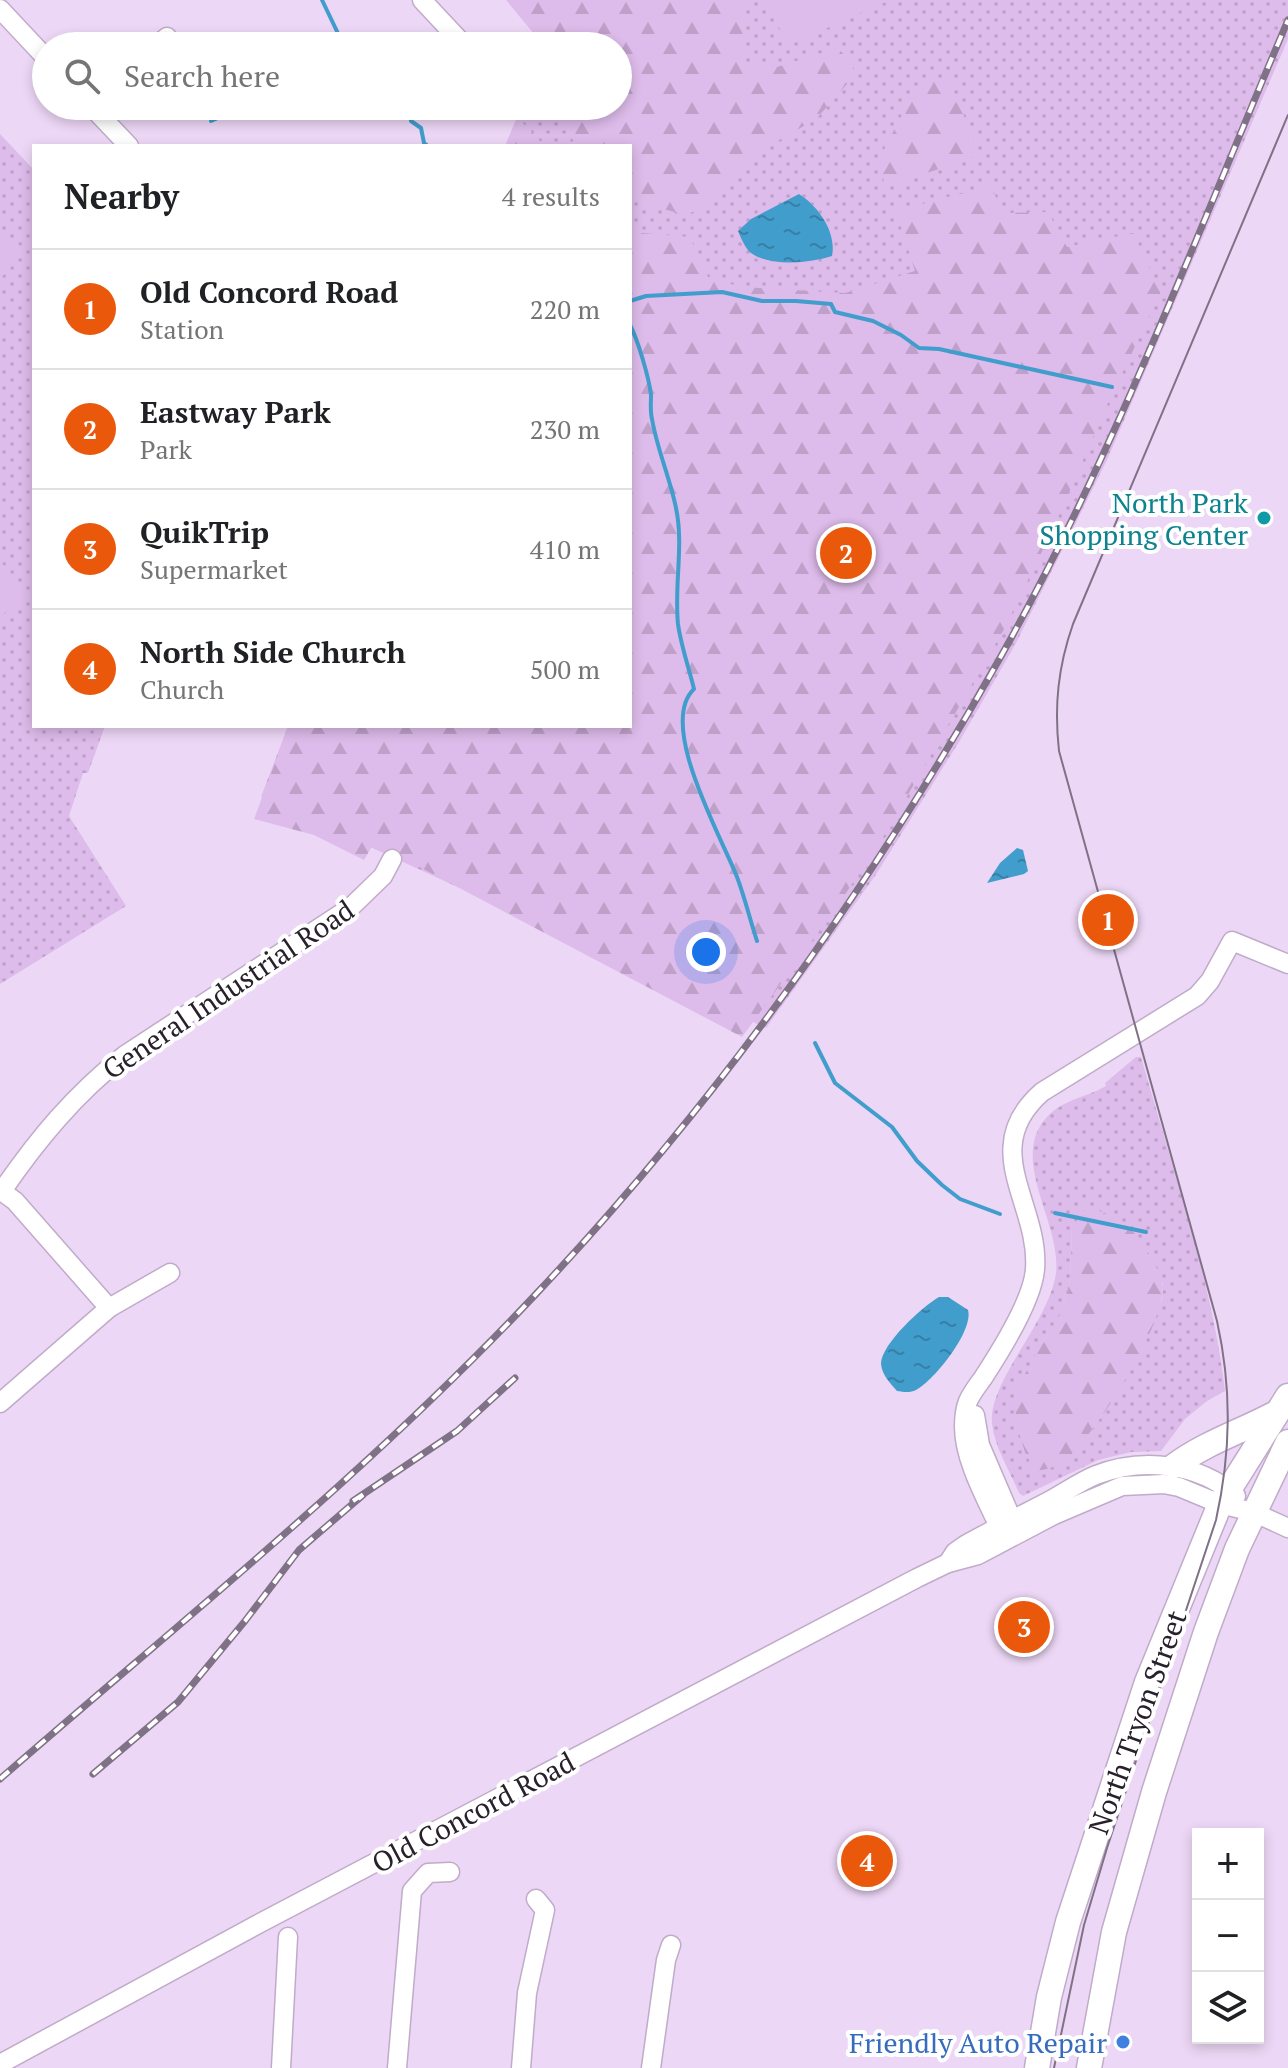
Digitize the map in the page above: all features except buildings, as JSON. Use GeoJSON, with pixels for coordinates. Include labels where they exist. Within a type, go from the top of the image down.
{"type":"FeatureCollection","features":[{"type":"Feature","properties":{"kind":"main road"},"geometry":{"type":"LineString","coordinates":[[1174,1466],[1204,1445],[1246,1430],[1284,1403]]}},
{"type":"Feature","properties":{"kind":"main road","name":"North Tryon Street"},"geometry":{"type":"LineString","coordinates":[[1037,2068],[1049,1997],[1068,1922],[1147,1682],[1224,1497],[1284,1403]]}},
{"type":"Feature","properties":{"kind":"main road","name":"North Tryon Street"},"geometry":{"type":"LineString","coordinates":[[1089,2068],[1114,1932],[1206,1632],[1253,1512],[1288,1442]]}},
{"type":"Feature","properties":{"kind":"street"},"geometry":{"type":"LineString","coordinates":[[422,0],[452,32]]}},
{"type":"Feature","properties":{"kind":"street"},"geometry":{"type":"LineString","coordinates":[[0,9],[32,43]]}},
{"type":"Feature","properties":{"kind":"street"},"geometry":{"type":"LineString","coordinates":[[107,120],[127,144]]}},
{"type":"Feature","properties":{"kind":"street","name":"General Industrial Road"},"geometry":{"type":"LineString","coordinates":[[1,1190],[32,1147],[97,1077],[125,1055],[351,907],[383,876],[392,859]]}},
{"type":"Feature","properties":{"kind":"street"},"geometry":{"type":"LineString","coordinates":[[1009,1530],[977,1436],[975,1414],[981,1381],[1028,1297],[1035,1272],[1032,1240],[1012,1163],[1015,1136],[1023,1114],[1042,1092],[1197,996],[1210,981],[1232,941],[1288,964]]}},
{"type":"Feature","properties":{"kind":"street"},"geometry":{"type":"LineString","coordinates":[[1,1190],[15,1201],[109,1308]]}},
{"type":"Feature","properties":{"kind":"street"},"geometry":{"type":"LineString","coordinates":[[0,1403],[109,1308],[170,1273]]}},
{"type":"Feature","properties":{"kind":"street","name":"Old Concord Road"},"geometry":{"type":"LineString","coordinates":[[0,2064],[262,1922],[948,1563],[970,1559],[1009,1530],[1099,1474],[1138,1465],[1174,1466],[1210,1479],[1224,1497]]}},
{"type":"Feature","properties":{"kind":"street","name":"Old Concord Road"},"geometry":{"type":"LineString","coordinates":[[1009,1530],[1122,1486],[1164,1484],[1224,1497],[1288,1528]]}},
{"type":"Feature","properties":{"kind":"street"},"geometry":{"type":"LineString","coordinates":[[397,2068],[412,1891],[428,1873],[450,1872]]}},
{"type":"Feature","properties":{"kind":"street"},"geometry":{"type":"LineString","coordinates":[[521,2068],[527,1993],[545,1910],[536,1899]]}},
{"type":"Feature","properties":{"kind":"street"},"geometry":{"type":"LineString","coordinates":[[281,2068],[288,1937]]}},
{"type":"Feature","properties":{"kind":"street"},"geometry":{"type":"LineString","coordinates":[[651,2068],[666,1960],[671,1945]]}},
{"type":"Feature","properties":{"kind":"green space"},"geometry":{"type":"Polygon","coordinates":[[[506,0],[747,0],[742,62],[777,67],[838,48],[854,66],[847,84],[816,119],[767,147],[704,210],[682,214],[632,201],[632,144],[576,144],[559,120],[632,120],[632,32],[532,32],[506,0]]]}},
{"type":"Feature","properties":{"kind":"green space"},"geometry":{"type":"Polygon","coordinates":[[[564,0],[1288,0],[1288,39],[1107,460],[1015,645],[875,876],[766,1028],[261,797],[287,728],[632,728],[632,144],[509,144],[518,120],[632,120],[632,32],[602,32],[564,0]]]}},
{"type":"Feature","properties":{"kind":"green space"},"geometry":{"type":"Polygon","coordinates":[[[767,0],[890,0],[787,46],[767,0]]]}},
{"type":"Feature","properties":{"kind":"green space"},"geometry":{"type":"Polygon","coordinates":[[[949,80],[980,155],[885,187],[879,159],[918,84],[949,80]]]}},
{"type":"Feature","properties":{"kind":"green space"},"geometry":{"type":"Polygon","coordinates":[[[516,120],[520,120],[543,144],[506,144],[516,120]]]}},
{"type":"Feature","properties":{"kind":"green space"},"geometry":{"type":"Polygon","coordinates":[[[0,134],[32,168],[32,728],[104,728],[88,773],[83,773],[69,816],[126,906],[0,984],[0,134]]]}},
{"type":"Feature","properties":{"kind":"green space"},"geometry":{"type":"Polygon","coordinates":[[[991,185],[1002,213],[1048,212],[1067,247],[1133,233],[1161,292],[1003,631],[885,834],[836,908],[742,1037],[374,843],[364,860],[314,835],[254,819],[288,728],[632,728],[632,232],[690,237],[708,277],[741,287],[845,293],[915,271],[896,211],[991,185]]]}},
{"type":"Feature","properties":{"kind":"green space"},"geometry":{"type":"Polygon","coordinates":[[[0,228],[26,251],[0,279],[0,228]]]}},
{"type":"Feature","properties":{"kind":"green space"},"geometry":{"type":"Polygon","coordinates":[[[0,561],[29,593],[0,617],[0,561]]]}},
{"type":"Feature","properties":{"kind":"green space"},"geometry":{"type":"Polygon","coordinates":[[[1136,1057],[1141,1057],[1201,1265],[1225,1391],[1185,1419],[1161,1451],[1131,1452],[1098,1460],[1023,1496],[999,1451],[992,1424],[999,1389],[1042,1312],[1056,1273],[1056,1255],[1036,1182],[1033,1146],[1038,1130],[1052,1112],[1106,1086],[1105,1083],[1136,1057]],[[1072,1229],[1070,1279],[1063,1311],[1041,1344],[1141,1351],[1162,1299],[1163,1283],[1072,1229]]]}},
{"type":"Feature","properties":{"kind":"green space"},"geometry":{"type":"Polygon","coordinates":[[[1092,1208],[1120,1220],[1139,1239],[1160,1274],[1162,1298],[1144,1346],[1096,1425],[1064,1461],[1048,1469],[1034,1470],[1015,1420],[1018,1387],[1063,1310],[1070,1279],[1072,1229],[1082,1211],[1092,1208]]]}},
{"type":"Feature","properties":{"kind":"water"},"geometry":{"type":"Polygon","coordinates":[[[799,194],[813,205],[829,229],[832,256],[779,262],[751,253],[738,231],[751,219],[799,194]]]}},
{"type":"Feature","properties":{"kind":"water"},"geometry":{"type":"Polygon","coordinates":[[[1017,848],[1023,850],[1028,871],[987,883],[1000,863],[1017,848]]]}},
{"type":"Feature","properties":{"kind":"water"},"geometry":{"type":"Polygon","coordinates":[[[939,1297],[948,1297],[968,1310],[965,1330],[951,1354],[924,1385],[911,1392],[897,1391],[883,1372],[883,1356],[904,1326],[939,1297]]]}},
{"type":"Feature","properties":{"kind":"waterway"},"geometry":{"type":"LineString","coordinates":[[322,0],[337,32]]}},
{"type":"Feature","properties":{"kind":"waterway"},"geometry":{"type":"LineString","coordinates":[[411,120],[421,128],[425,144]]}},
{"type":"Feature","properties":{"kind":"waterway"},"geometry":{"type":"LineString","coordinates":[[632,300],[646,296],[722,292],[762,301],[831,304],[835,312],[873,321],[919,348],[939,349],[1112,387]]}},
{"type":"Feature","properties":{"kind":"waterway"},"geometry":{"type":"LineString","coordinates":[[632,330],[648,379],[654,430],[678,522],[678,624],[694,689],[685,705],[683,727],[687,753],[737,877],[757,941]]}},
{"type":"Feature","properties":{"kind":"waterway"},"geometry":{"type":"LineString","coordinates":[[815,1043],[835,1083],[892,1127],[917,1161],[942,1185],[960,1199],[1000,1214]]}},
{"type":"Feature","properties":{"kind":"waterway"},"geometry":{"type":"LineString","coordinates":[[1055,1213],[1146,1232]]}},
{"type":"Feature","properties":{"kind":"tram line"},"geometry":{"type":"LineString","coordinates":[[1054,2068],[1084,1925],[1216,1520],[1225,1470],[1228,1420],[1225,1371],[1217,1321],[1059,751],[1058,687],[1073,624],[1288,115]]}},
{"type":"Feature","properties":{"kind":"railway"},"geometry":{"type":"LineString","coordinates":[[0,1779],[342,1483],[473,1359],[536,1294],[666,1146],[787,990],[898,827],[1000,658],[1041,581],[1153,343],[1288,20]]}},
{"type":"Feature","properties":{"kind":"railway"},"geometry":{"type":"LineString","coordinates":[[353,1501],[457,1431],[515,1378]]}},
{"type":"Feature","properties":{"kind":"railway"},"geometry":{"type":"LineString","coordinates":[[93,1774],[178,1702],[299,1550],[363,1495]]}},
{"type":"Feature","properties":{"kind":"place","name":"North Park Shopping Center"},"geometry":{"type":"Point","coordinates":[1264,518]}},
{"type":"Feature","properties":{"kind":"place","name":"Eastway Park"},"geometry":{"type":"Point","coordinates":[846,553]}},
{"type":"Feature","properties":{"kind":"place","name":"Old Concord Road"},"geometry":{"type":"Point","coordinates":[1108,920]}},
{"type":"Feature","properties":{"kind":"place","name":"QuikTrip"},"geometry":{"type":"Point","coordinates":[1024,1627]}},
{"type":"Feature","properties":{"kind":"place","name":"North Side Church"},"geometry":{"type":"Point","coordinates":[867,1861]}},
{"type":"Feature","properties":{"kind":"place","name":"Friendly Auto Repair"},"geometry":{"type":"Point","coordinates":[1123,2042]}}]}
